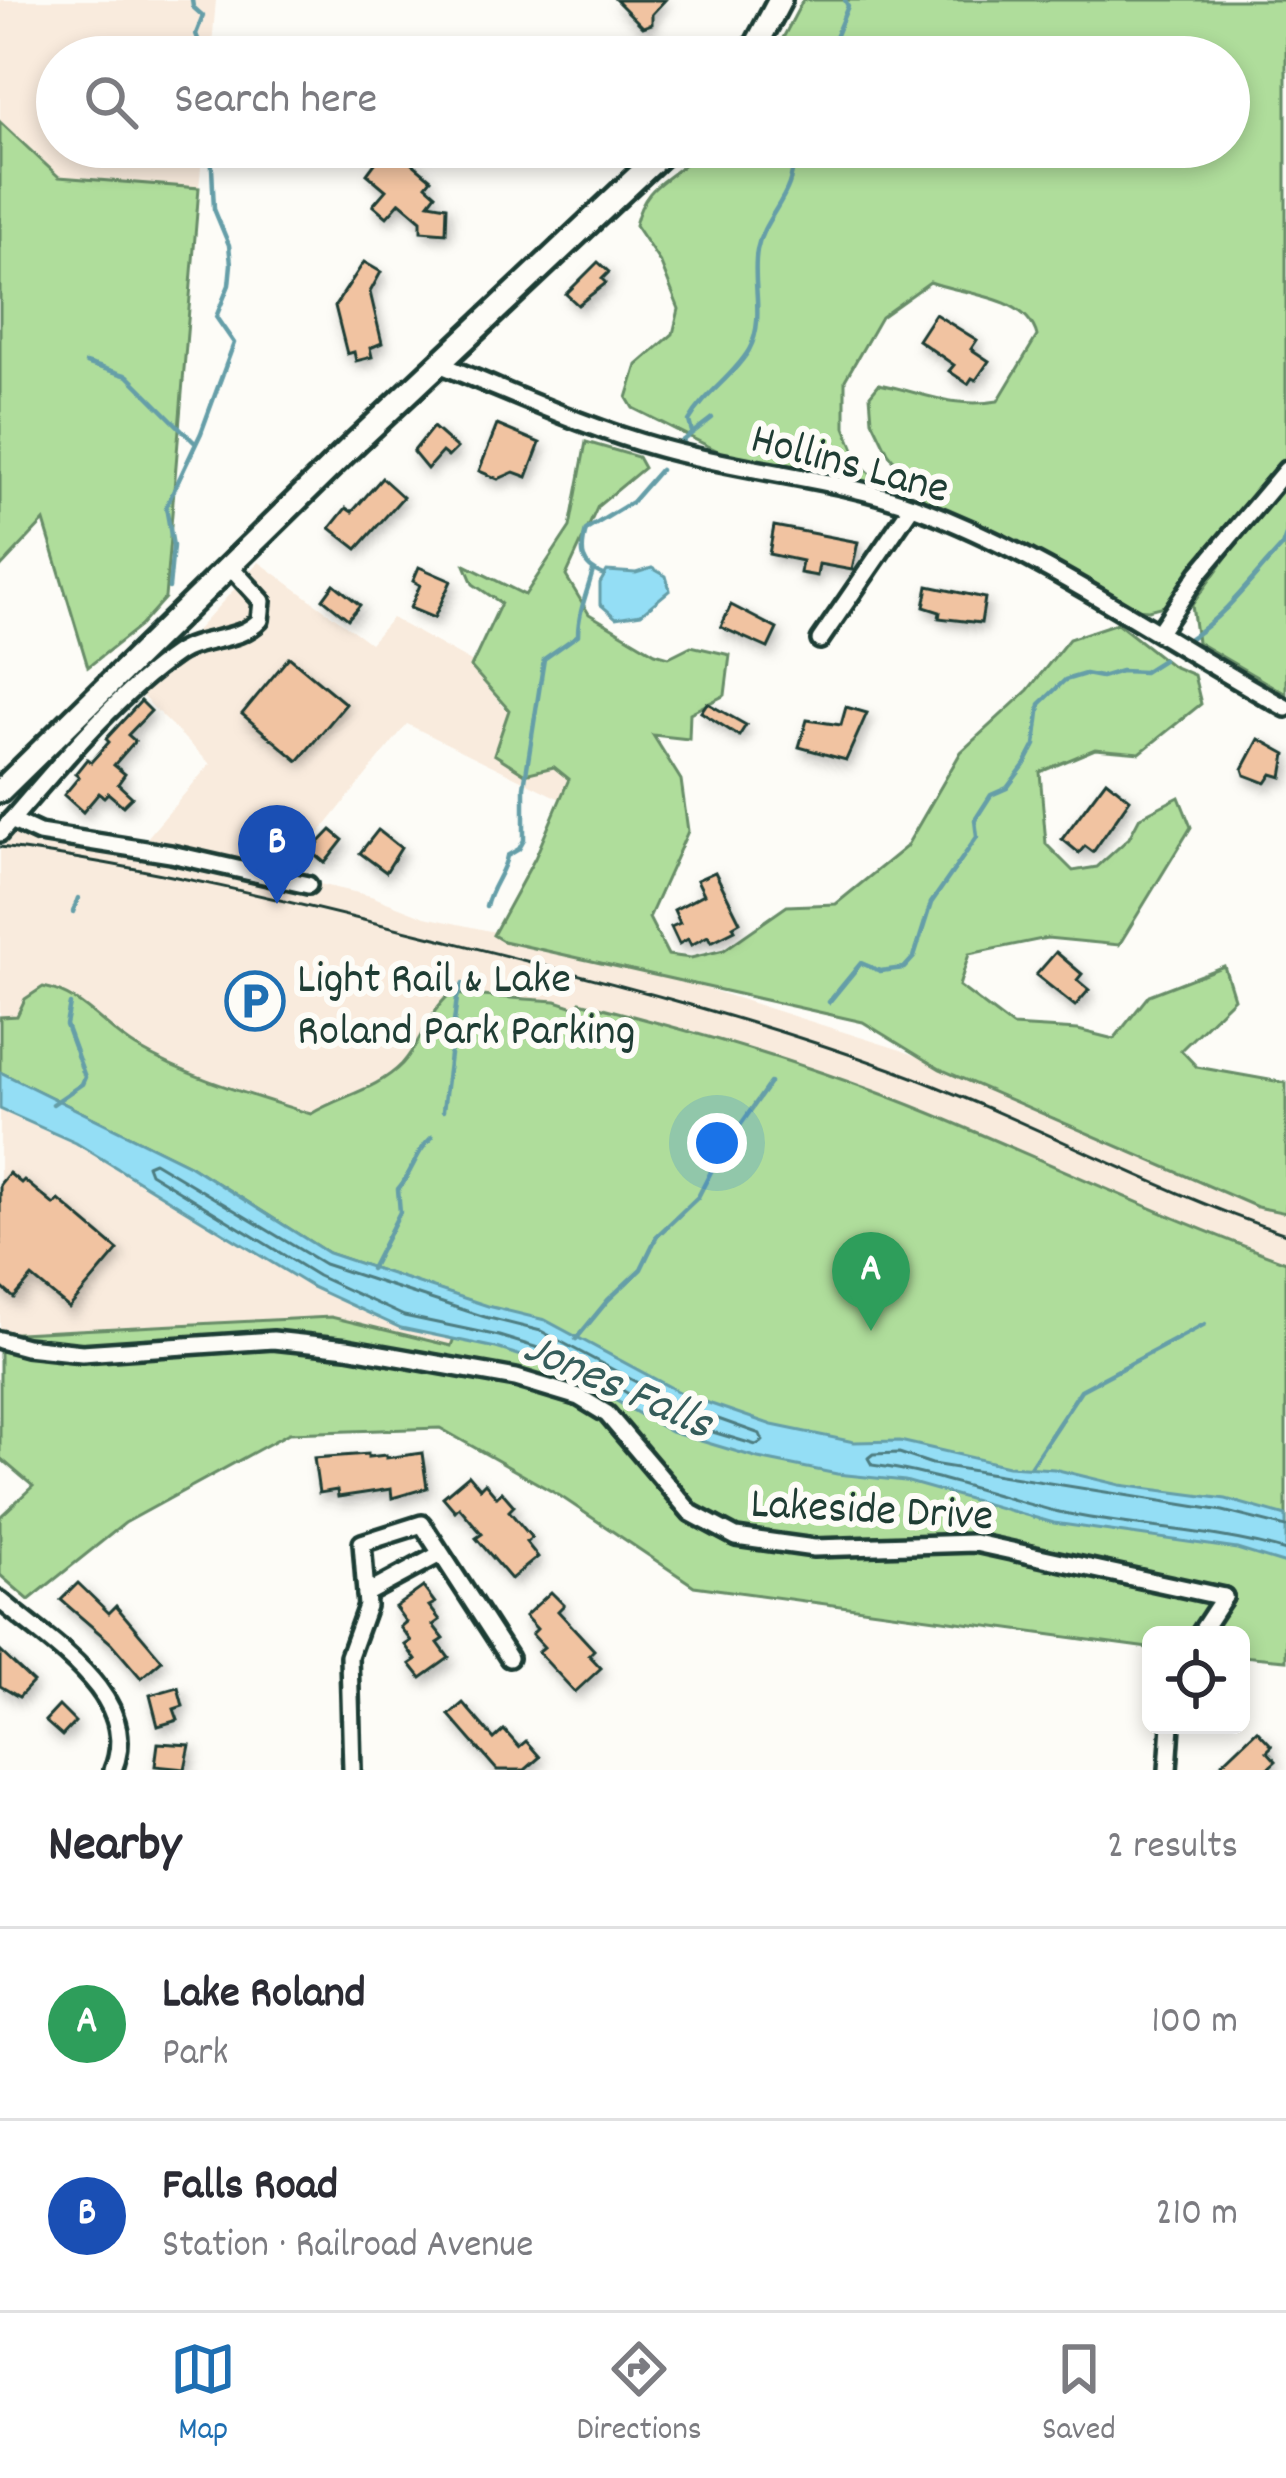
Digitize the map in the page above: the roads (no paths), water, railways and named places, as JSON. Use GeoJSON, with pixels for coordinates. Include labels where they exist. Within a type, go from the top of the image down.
{"type":"FeatureCollection","features":[{"type":"Feature","properties":{"kind":"main road"},"geometry":{"type":"LineString","coordinates":[[761,36],[780,0]]}},
{"type":"Feature","properties":{"kind":"main road"},"geometry":{"type":"LineString","coordinates":[[0,791],[229,565],[647,168]]}},
{"type":"Feature","properties":{"kind":"street","name":"Hollins Lane"},"geometry":{"type":"LineString","coordinates":[[439,364],[645,444],[850,487],[912,506],[1020,556],[1286,708]]}},
{"type":"Feature","properties":{"kind":"street"},"geometry":{"type":"LineString","coordinates":[[1159,632],[1199,573],[1286,470]]}},
{"type":"Feature","properties":{"kind":"street"},"geometry":{"type":"LineString","coordinates":[[820,640],[912,506]]}},
{"type":"Feature","properties":{"kind":"street"},"geometry":{"type":"LineString","coordinates":[[6,827],[119,704],[165,662],[200,641],[241,634],[260,620],[262,601],[229,565]]}},
{"type":"Feature","properties":{"kind":"street"},"geometry":{"type":"LineString","coordinates":[[6,827],[171,854],[308,885]]}},
{"type":"Feature","properties":{"kind":"street","name":"Lakeside Drive"},"geometry":{"type":"LineString","coordinates":[[0,1340],[26,1348],[82,1353],[273,1340],[516,1378],[579,1397],[607,1414],[680,1502],[736,1538],[814,1548],[975,1543],[1224,1597],[1205,1626]]}},
{"type":"Feature","properties":{"kind":"street"},"geometry":{"type":"LineString","coordinates":[[352,1770],[350,1656],[367,1606],[362,1543],[422,1524],[509,1658]]}},
{"type":"Feature","properties":{"kind":"street"},"geometry":{"type":"LineString","coordinates":[[366,1594],[440,1554]]}},
{"type":"Feature","properties":{"kind":"street"},"geometry":{"type":"LineString","coordinates":[[0,1600],[101,1688],[119,1727],[112,1770]]}},
{"type":"Feature","properties":{"kind":"street"},"geometry":{"type":"LineString","coordinates":[[1168,1770],[1170,1734]]}},
{"type":"Feature","properties":{"kind":"water"},"geometry":{"type":"Polygon","coordinates":[[[652,568],[666,576],[670,590],[641,614],[616,618],[600,604],[600,583],[607,571],[636,573],[652,568]]]}},
{"type":"Feature","properties":{"kind":"water","name":"Jones Falls"},"geometry":{"type":"Polygon","coordinates":[[[0,1072],[189,1165],[328,1253],[545,1320],[685,1395],[772,1425],[854,1442],[900,1441],[1008,1466],[1054,1469],[1120,1485],[1226,1499],[1286,1516],[1286,1564],[1237,1549],[1054,1523],[905,1481],[758,1458],[671,1432],[557,1367],[496,1348],[401,1328],[312,1287],[76,1143],[0,1109],[0,1072]]]}},
{"type":"Feature","properties":{"kind":"waterway"},"geometry":{"type":"LineString","coordinates":[[192,0],[203,16],[197,36]]}},
{"type":"Feature","properties":{"kind":"waterway"},"geometry":{"type":"LineString","coordinates":[[836,36],[848,6],[845,0]]}},
{"type":"Feature","properties":{"kind":"waterway"},"geometry":{"type":"LineString","coordinates":[[169,588],[173,546],[166,507],[201,433],[234,343],[216,317],[229,285],[231,264],[229,245],[214,209],[212,168]]}},
{"type":"Feature","properties":{"kind":"waterway"},"geometry":{"type":"LineString","coordinates":[[692,432],[689,421],[742,360],[754,338],[757,250],[792,168]]}},
{"type":"Feature","properties":{"kind":"waterway"},"geometry":{"type":"LineString","coordinates":[[86,363],[128,376],[194,442]]}},
{"type":"Feature","properties":{"kind":"waterway"},"geometry":{"type":"LineString","coordinates":[[678,444],[712,418]]}},
{"type":"Feature","properties":{"kind":"waterway"},"geometry":{"type":"LineString","coordinates":[[604,575],[584,557],[586,530],[632,502],[660,470]]}},
{"type":"Feature","properties":{"kind":"waterway"},"geometry":{"type":"LineString","coordinates":[[1190,638],[1239,595],[1282,546],[1286,535]]}},
{"type":"Feature","properties":{"kind":"waterway"},"geometry":{"type":"LineString","coordinates":[[486,907],[507,856],[524,840],[524,787],[544,659],[578,635],[593,571]]}},
{"type":"Feature","properties":{"kind":"waterway"},"geometry":{"type":"LineString","coordinates":[[829,1002],[861,963],[880,971],[904,968],[914,957],[931,903],[977,837],[975,820],[991,795],[1007,788],[1035,745],[1040,704],[1065,680],[1085,674],[1144,672],[1163,660]]}},
{"type":"Feature","properties":{"kind":"waterway"},"geometry":{"type":"LineString","coordinates":[[73,912],[78,898]]}},
{"type":"Feature","properties":{"kind":"waterway"},"geometry":{"type":"LineString","coordinates":[[443,1111],[457,998],[463,984]]}},
{"type":"Feature","properties":{"kind":"waterway"},"geometry":{"type":"LineString","coordinates":[[53,1104],[85,1077],[66,1025],[70,1004]]}},
{"type":"Feature","properties":{"kind":"waterway"},"geometry":{"type":"LineString","coordinates":[[576,1339],[641,1269],[657,1236],[698,1197],[720,1154],[770,1083]]}},
{"type":"Feature","properties":{"kind":"waterway"},"geometry":{"type":"LineString","coordinates":[[371,1269],[400,1212],[398,1189],[432,1137]]}},
{"type":"Feature","properties":{"kind":"waterway"},"geometry":{"type":"LineString","coordinates":[[1030,1467],[1081,1390],[1205,1324]]}},
{"type":"Feature","properties":{"kind":"tram line"},"geometry":{"type":"LineString","coordinates":[[0,847],[274,898],[722,1014],[941,1088],[1186,1196],[1286,1234]]}},
{"type":"Feature","properties":{"kind":"place","name":"Falls Road"},"geometry":{"type":"Point","coordinates":[277,904]}},
{"type":"Feature","properties":{"kind":"place","name":"Light Rail & Lake Roland Park Parking"},"geometry":{"type":"Point","coordinates":[255,1001]}},
{"type":"Feature","properties":{"kind":"place","name":"Lake Roland"},"geometry":{"type":"Point","coordinates":[871,1331]}}]}
